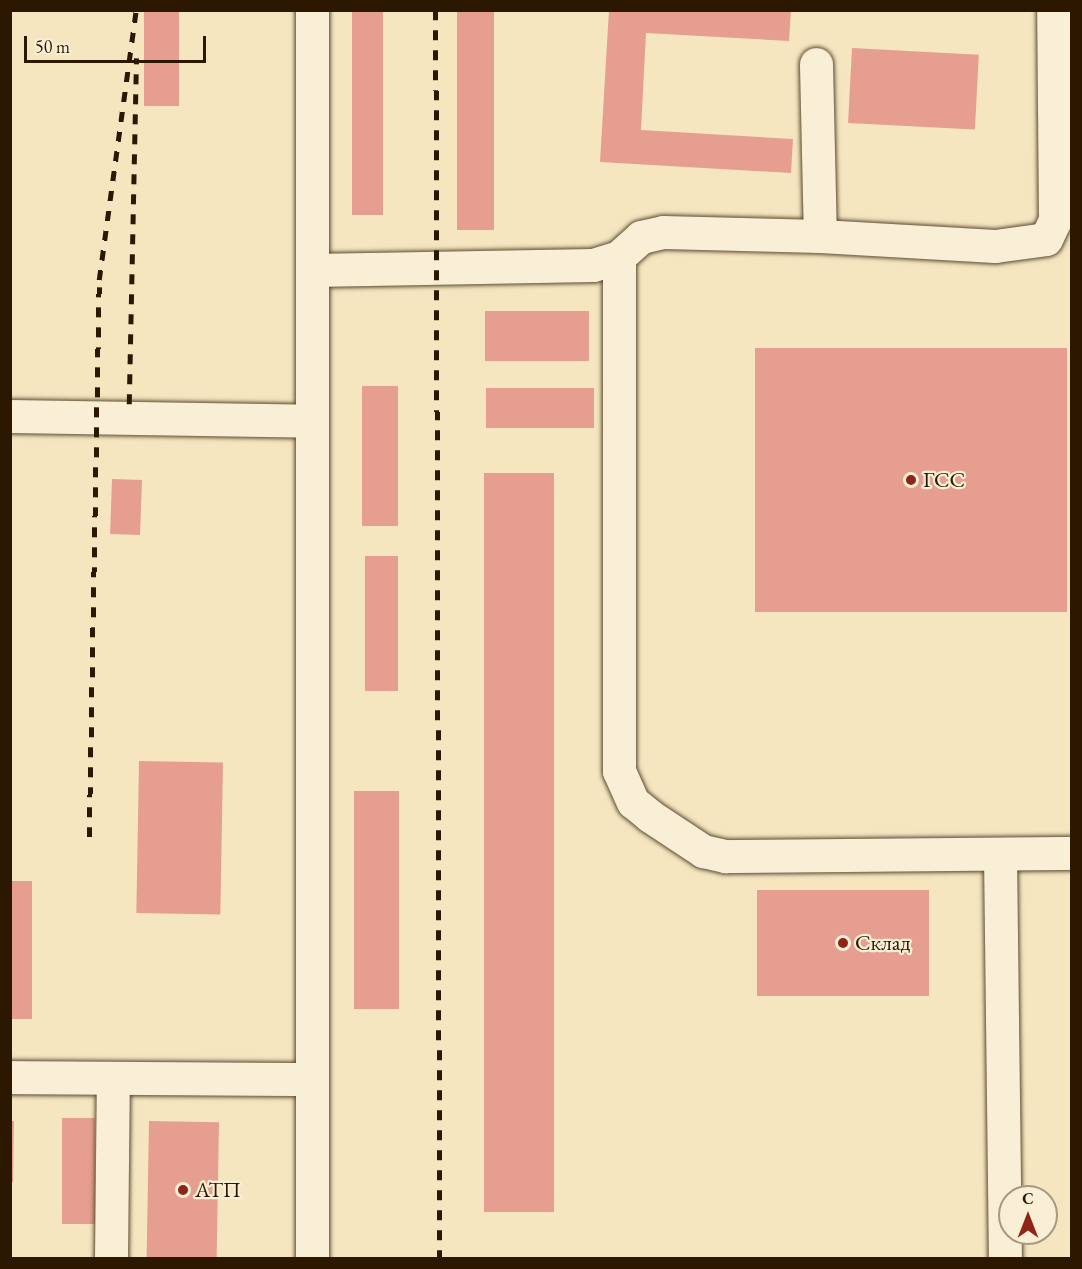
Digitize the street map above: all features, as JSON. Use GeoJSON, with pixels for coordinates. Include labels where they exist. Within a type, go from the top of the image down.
{"type":"FeatureCollection","features":[{"type":"Feature","properties":{"kind":"lane"},"geometry":{"type":"LineString","coordinates":[[312,10],[312,1258]]}},
{"type":"Feature","properties":{"kind":"lane"},"geometry":{"type":"LineString","coordinates":[[312,270],[593,265],[619,257],[641,237],[663,232],[820,236],[995,246],[1046,238],[1055,220],[1053,10]]}},
{"type":"Feature","properties":{"kind":"lane"},"geometry":{"type":"LineString","coordinates":[[816,64],[820,236]]}},
{"type":"Feature","properties":{"kind":"lane"},"geometry":{"type":"LineString","coordinates":[[619,257],[619,771],[633,802],[704,851],[725,856],[1071,854]]}},
{"type":"Feature","properties":{"kind":"lane"},"geometry":{"type":"LineString","coordinates":[[10,417],[312,422]]}},
{"type":"Feature","properties":{"kind":"lane"},"geometry":{"type":"LineString","coordinates":[[1000,854],[1005,1258]]}},
{"type":"Feature","properties":{"kind":"lane"},"geometry":{"type":"LineString","coordinates":[[10,1077],[312,1078]]}},
{"type":"Feature","properties":{"kind":"lane"},"geometry":{"type":"LineString","coordinates":[[111,1258],[113,1078]]}},
{"type":"Feature","properties":{"kind":"building"},"geometry":{"type":"Polygon","coordinates":[[[144,10],[179,10],[179,106],[144,106],[144,10]]]}},
{"type":"Feature","properties":{"kind":"building"},"geometry":{"type":"Polygon","coordinates":[[[352,10],[383,10],[383,215],[352,215],[352,10]]]}},
{"type":"Feature","properties":{"kind":"building"},"geometry":{"type":"Polygon","coordinates":[[[457,10],[494,10],[494,230],[457,230],[457,10]]]}},
{"type":"Feature","properties":{"kind":"building"},"geometry":{"type":"Polygon","coordinates":[[[609,10],[791,10],[789,41],[646,33],[641,130],[793,139],[791,173],[600,162],[609,10]]]}},
{"type":"Feature","properties":{"kind":"building"},"geometry":{"type":"Polygon","coordinates":[[[852,48],[979,55],[975,130],[848,123],[852,48]]]}},
{"type":"Feature","properties":{"kind":"building"},"geometry":{"type":"Polygon","coordinates":[[[485,311],[589,311],[589,361],[485,361],[485,311]]]}},
{"type":"Feature","properties":{"kind":"building","name":"ГСС"},"geometry":{"type":"Polygon","coordinates":[[[755,348],[1067,348],[1067,612],[755,612],[755,348]]]}},
{"type":"Feature","properties":{"kind":"building"},"geometry":{"type":"Polygon","coordinates":[[[362,386],[398,386],[398,526],[362,526],[362,386]]]}},
{"type":"Feature","properties":{"kind":"building"},"geometry":{"type":"Polygon","coordinates":[[[486,388],[594,388],[594,428],[486,428],[486,388]]]}},
{"type":"Feature","properties":{"kind":"building"},"geometry":{"type":"Polygon","coordinates":[[[484,473],[554,473],[554,1212],[484,1212],[484,473]]]}},
{"type":"Feature","properties":{"kind":"building"},"geometry":{"type":"Polygon","coordinates":[[[112,479],[142,480],[140,535],[110,534],[112,479]]]}},
{"type":"Feature","properties":{"kind":"building"},"geometry":{"type":"Polygon","coordinates":[[[365,556],[398,556],[398,691],[365,691],[365,556]]]}},
{"type":"Feature","properties":{"kind":"building"},"geometry":{"type":"Polygon","coordinates":[[[139,761],[223,762],[220,914],[136,913],[139,761]]]}},
{"type":"Feature","properties":{"kind":"building"},"geometry":{"type":"Polygon","coordinates":[[[354,791],[399,791],[399,1009],[354,1009],[354,791]]]}},
{"type":"Feature","properties":{"kind":"building"},"geometry":{"type":"Polygon","coordinates":[[[10,881],[32,881],[32,1019],[10,1019],[10,881]]]}},
{"type":"Feature","properties":{"kind":"building","name":"Склад"},"geometry":{"type":"Polygon","coordinates":[[[757,890],[929,890],[929,996],[757,996],[757,890]]]}},
{"type":"Feature","properties":{"kind":"building"},"geometry":{"type":"Polygon","coordinates":[[[62,1118],[95,1118],[95,1224],[62,1224],[62,1118]]]}},
{"type":"Feature","properties":{"kind":"building"},"geometry":{"type":"Polygon","coordinates":[[[10,1121],[14,1121],[13,1182],[10,1182],[10,1121]]]}},
{"type":"Feature","properties":{"kind":"building","name":"АТП"},"geometry":{"type":"Polygon","coordinates":[[[149,1121],[219,1122],[217,1258],[147,1258],[149,1121]]]}},
{"type":"Feature","properties":{"kind":"railway"},"geometry":{"type":"LineString","coordinates":[[89,837],[99,280],[136,10]]}},
{"type":"Feature","properties":{"kind":"railway"},"geometry":{"type":"LineString","coordinates":[[436,10],[440,1258]]}},
{"type":"Feature","properties":{"kind":"railway"},"geometry":{"type":"LineString","coordinates":[[129,404],[136,58]]}},
{"type":"Feature","properties":{"kind":"place","name":"ГСС"},"geometry":{"type":"Point","coordinates":[911,480]}},
{"type":"Feature","properties":{"kind":"place","name":"Склад"},"geometry":{"type":"Point","coordinates":[843,943]}},
{"type":"Feature","properties":{"kind":"place","name":"АТП"},"geometry":{"type":"Point","coordinates":[183,1190]}}]}
